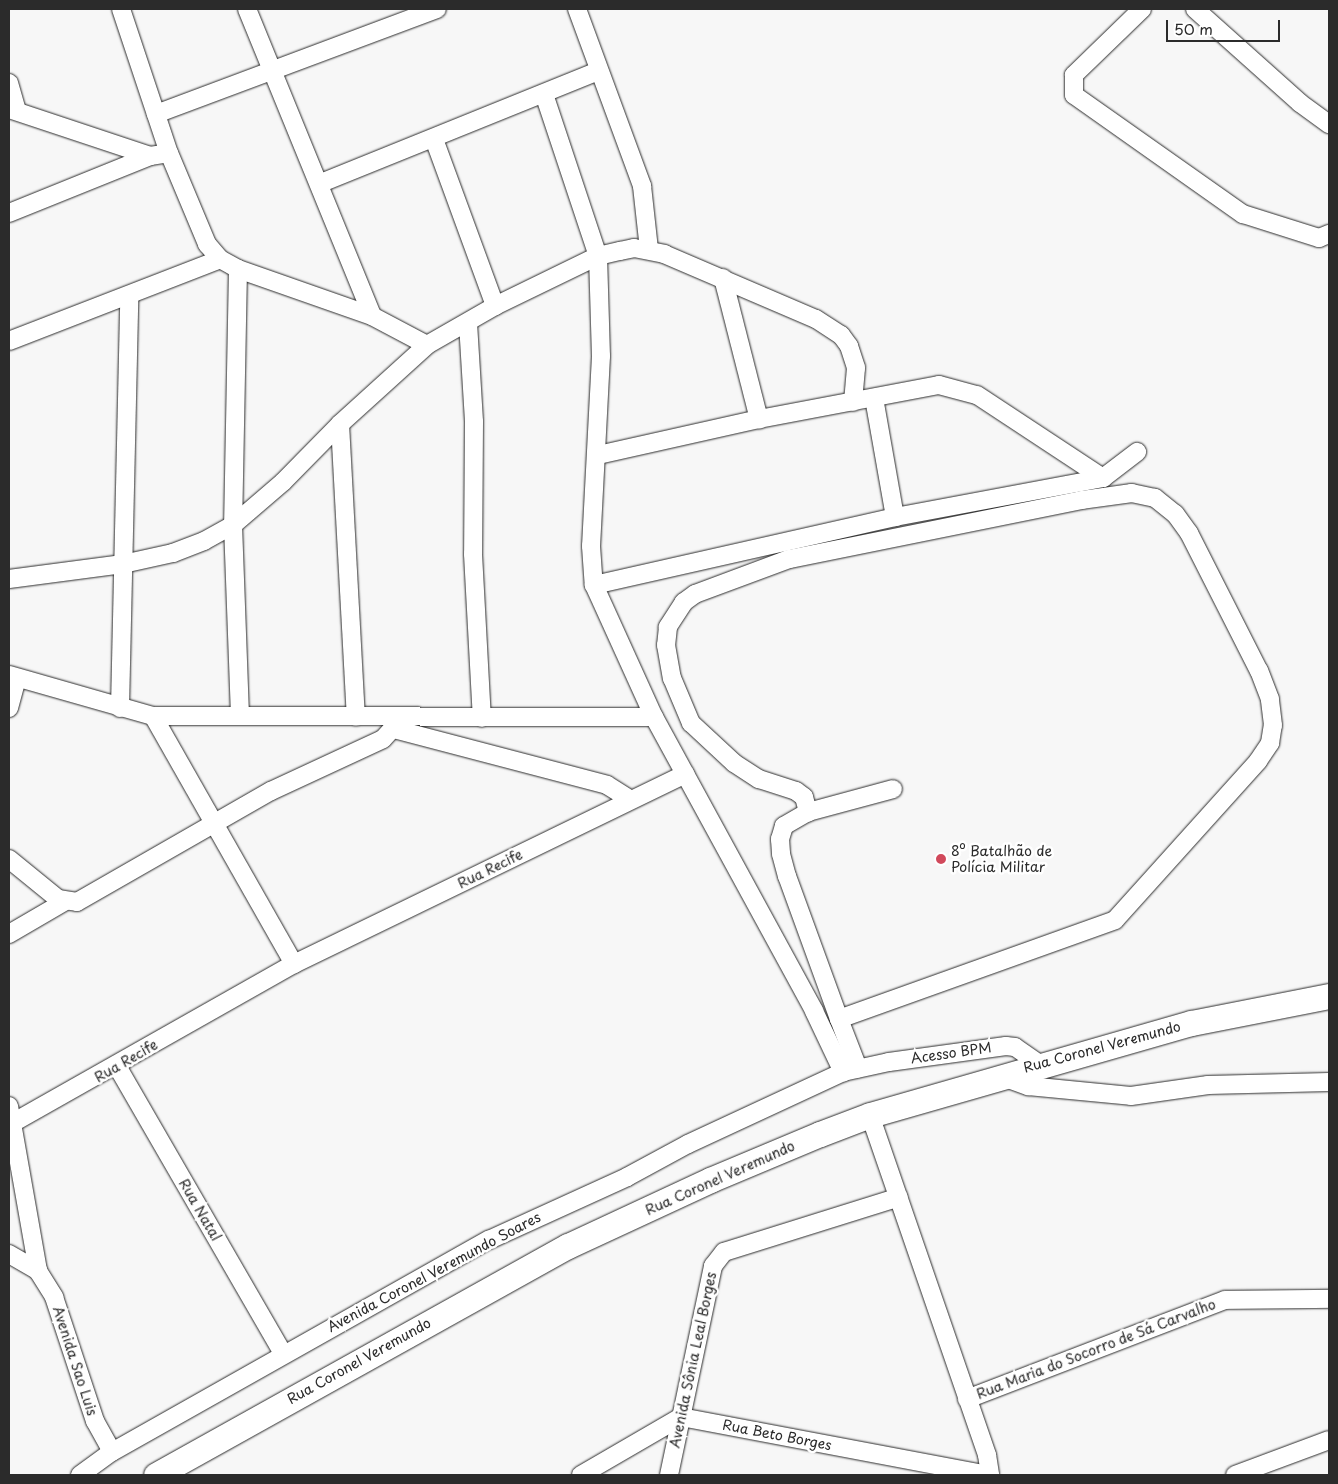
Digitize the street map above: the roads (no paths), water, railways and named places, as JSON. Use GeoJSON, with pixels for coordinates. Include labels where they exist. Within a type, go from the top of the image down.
{"type":"FeatureCollection","features":[{"type":"Feature","properties":{"kind":"highway","name":"Rua Coronel Veremundo"},"geometry":{"type":"LineString","coordinates":[[171,1472],[568,1246],[710,1180],[870,1115],[1039,1064],[1191,1023],[1329,996]]}},
{"type":"Feature","properties":{"kind":"street"},"geometry":{"type":"LineString","coordinates":[[121,9],[169,153],[207,244],[220,259],[238,270],[372,316],[427,345]]}},
{"type":"Feature","properties":{"kind":"street"},"geometry":{"type":"LineString","coordinates":[[247,9],[321,184],[372,316]]}},
{"type":"Feature","properties":{"kind":"street"},"geometry":{"type":"LineString","coordinates":[[156,114],[272,68],[437,9]]}},
{"type":"Feature","properties":{"kind":"street"},"geometry":{"type":"LineString","coordinates":[[577,9],[598,71],[642,186],[649,249]]}},
{"type":"Feature","properties":{"kind":"street"},"geometry":{"type":"LineString","coordinates":[[1142,9],[1080,69],[1072,83],[1074,95],[1082,104],[1242,214],[1319,238],[1329,234]]}},
{"type":"Feature","properties":{"kind":"street"},"geometry":{"type":"LineString","coordinates":[[1195,9],[1300,104],[1329,124]]}},
{"type":"Feature","properties":{"kind":"street"},"geometry":{"type":"LineString","coordinates":[[321,184],[598,71]]}},
{"type":"Feature","properties":{"kind":"street"},"geometry":{"type":"LineString","coordinates":[[9,83],[13,110],[150,156]]}},
{"type":"Feature","properties":{"kind":"street"},"geometry":{"type":"LineString","coordinates":[[544,94],[598,256],[601,356],[598,455],[591,546],[594,586],[654,717],[809,1002],[851,1070]]}},
{"type":"Feature","properties":{"kind":"street"},"geometry":{"type":"LineString","coordinates":[[434,139],[495,306]]}},
{"type":"Feature","properties":{"kind":"street"},"geometry":{"type":"LineString","coordinates":[[9,213],[150,156],[169,153]]}},
{"type":"Feature","properties":{"kind":"street"},"geometry":{"type":"LineString","coordinates":[[9,579],[123,564],[173,553],[233,525],[283,482],[340,424],[427,345],[495,306],[598,256],[634,248],[649,249],[723,278],[816,318],[841,335],[849,346],[856,368],[853,402]]}},
{"type":"Feature","properties":{"kind":"street"},"geometry":{"type":"LineString","coordinates":[[9,341],[129,296],[220,259]]}},
{"type":"Feature","properties":{"kind":"street"},"geometry":{"type":"LineString","coordinates":[[238,270],[233,525],[240,716]]}},
{"type":"Feature","properties":{"kind":"street"},"geometry":{"type":"LineString","coordinates":[[723,278],[759,419]]}},
{"type":"Feature","properties":{"kind":"street"},"geometry":{"type":"LineString","coordinates":[[120,708],[129,296]]}},
{"type":"Feature","properties":{"kind":"street"},"geometry":{"type":"LineString","coordinates":[[468,323],[474,422],[473,554],[482,718]]}},
{"type":"Feature","properties":{"kind":"street"},"geometry":{"type":"LineString","coordinates":[[598,455],[759,419],[939,385],[977,394],[1103,478]]}},
{"type":"Feature","properties":{"kind":"street"},"geometry":{"type":"LineString","coordinates":[[874,398],[895,517]]}},
{"type":"Feature","properties":{"kind":"street"},"geometry":{"type":"LineString","coordinates":[[340,424],[356,716]]}},
{"type":"Feature","properties":{"kind":"street"},"geometry":{"type":"LineString","coordinates":[[594,586],[895,517],[1103,478],[1137,452]]}},
{"type":"Feature","properties":{"kind":"street"},"geometry":{"type":"LineString","coordinates":[[808,812],[804,797],[796,791],[759,779],[734,763],[691,723],[676,693],[666,645],[668,627],[675,613],[695,594],[789,559],[1082,500],[1132,493],[1155,498],[1175,514],[1189,533],[1270,699],[1273,725],[1270,743],[1258,761],[1115,920],[839,1019]]}},
{"type":"Feature","properties":{"kind":"street"},"geometry":{"type":"LineString","coordinates":[[9,708],[13,677],[153,716],[356,716],[399,723],[607,785],[631,800]]}},
{"type":"Feature","properties":{"kind":"street"},"geometry":{"type":"LineString","coordinates":[[153,716],[294,964]]}},
{"type":"Feature","properties":{"kind":"street"},"geometry":{"type":"LineString","coordinates":[[9,934],[64,902],[77,902],[215,825],[271,791],[359,752],[399,723],[482,718],[654,717]]}},
{"type":"Feature","properties":{"kind":"street","name":"Rua Recife"},"geometry":{"type":"LineString","coordinates":[[10,1125],[294,964],[685,774]]}},
{"type":"Feature","properties":{"kind":"street"},"geometry":{"type":"LineString","coordinates":[[851,1070],[839,1019],[781,854],[780,839],[784,826],[808,812],[893,789]]}},
{"type":"Feature","properties":{"kind":"street"},"geometry":{"type":"LineString","coordinates":[[9,859],[64,902]]}},
{"type":"Feature","properties":{"kind":"street","name":"Acesso BPM"},"geometry":{"type":"LineString","coordinates":[[851,1070],[1006,1046],[1015,1047],[1039,1064]]}},
{"type":"Feature","properties":{"kind":"street","name":"Rua Natal"},"geometry":{"type":"LineString","coordinates":[[117,1066],[282,1354]]}},
{"type":"Feature","properties":{"kind":"street","name":"Avenida Coronel Veremundo Soares"},"geometry":{"type":"LineString","coordinates":[[78,1474],[112,1452],[282,1354],[489,1240],[627,1177],[688,1144],[851,1070]]}},
{"type":"Feature","properties":{"kind":"street"},"geometry":{"type":"LineString","coordinates":[[1000,1076],[1028,1086],[1131,1096],[1208,1084],[1329,1082]]}},
{"type":"Feature","properties":{"kind":"street"},"geometry":{"type":"LineString","coordinates":[[9,1106],[10,1125],[38,1272]]}},
{"type":"Feature","properties":{"kind":"street"},"geometry":{"type":"LineString","coordinates":[[870,1115],[967,1399],[989,1475]]}},
{"type":"Feature","properties":{"kind":"street","name":"Avenida Sônia Leal Borges"},"geometry":{"type":"LineString","coordinates":[[669,1475],[713,1266],[724,1252],[899,1197]]}},
{"type":"Feature","properties":{"kind":"street"},"geometry":{"type":"LineString","coordinates":[[9,1254],[38,1272]]}},
{"type":"Feature","properties":{"kind":"street","name":"Avenida Sao Luis"},"geometry":{"type":"LineString","coordinates":[[38,1272],[54,1297],[95,1421],[112,1452]]}},
{"type":"Feature","properties":{"kind":"street","name":"Rua Maria do Socorro de Sá Carvalho"},"geometry":{"type":"LineString","coordinates":[[967,1399],[1225,1300],[1329,1298]]}},
{"type":"Feature","properties":{"kind":"street"},"geometry":{"type":"LineString","coordinates":[[581,1475],[681,1417]]}},
{"type":"Feature","properties":{"kind":"street","name":"Rua Beto Borges"},"geometry":{"type":"LineString","coordinates":[[681,1417],[989,1475]]}},
{"type":"Feature","properties":{"kind":"street"},"geometry":{"type":"LineString","coordinates":[[1235,1475],[1329,1440]]}},
{"type":"Feature","properties":{"kind":"place","name":"8º Batalhão de Polícia Militar"},"geometry":{"type":"Point","coordinates":[941,859]}}]}
